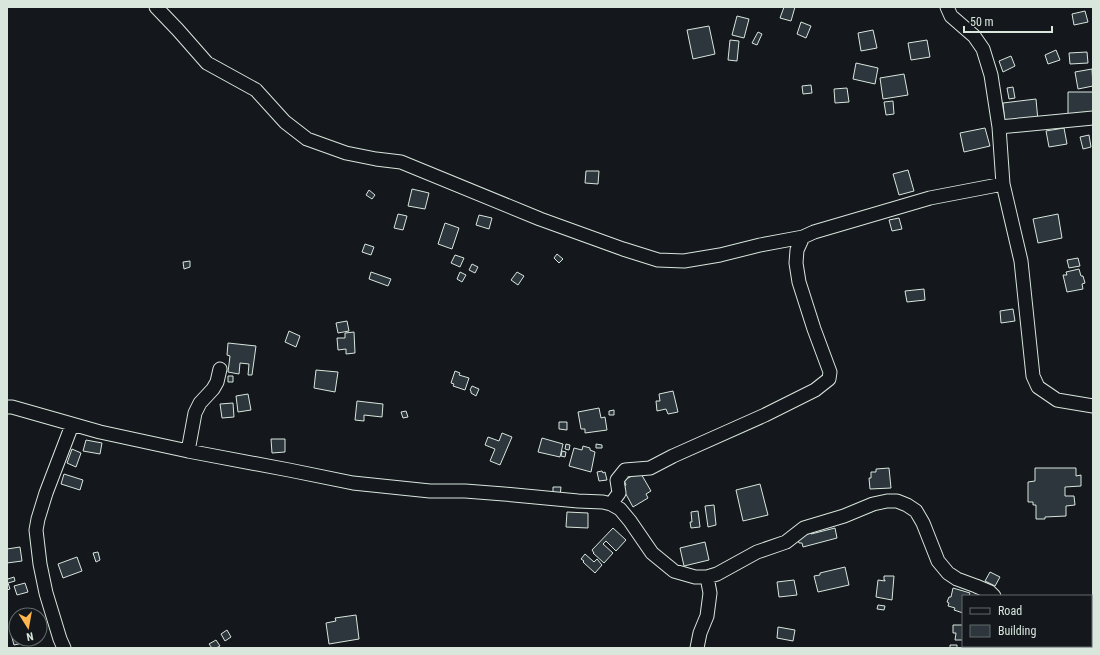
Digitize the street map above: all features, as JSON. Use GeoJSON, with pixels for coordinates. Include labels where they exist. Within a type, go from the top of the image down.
{"type":"FeatureCollection","features":[{"type":"Feature","properties":{"kind":"street"},"geometry":{"type":"LineString","coordinates":[[156,7],[207,64],[256,90],[285,122],[307,139],[346,153],[401,162],[540,218],[623,249],[658,260],[684,261],[720,255],[760,245],[803,237],[814,232],[930,198],[1003,184]]}},
{"type":"Feature","properties":{"kind":"street"},"geometry":{"type":"LineString","coordinates":[[947,7],[951,16],[974,36],[983,49],[991,75],[999,127],[1003,184],[1021,261],[1033,376],[1038,387],[1057,400],[1093,406]]}},
{"type":"Feature","properties":{"kind":"street"},"geometry":{"type":"LineString","coordinates":[[999,127],[1093,118]]}},
{"type":"Feature","properties":{"kind":"street"},"geometry":{"type":"LineString","coordinates":[[611,504],[619,493],[617,480],[624,470],[650,468],[816,390],[829,380],[830,372],[799,282],[796,263],[797,250],[803,237]]}},
{"type":"Feature","properties":{"kind":"street"},"geometry":{"type":"LineString","coordinates":[[188,451],[196,413],[200,403],[213,389],[217,382],[220,369]]}},
{"type":"Feature","properties":{"kind":"street"},"geometry":{"type":"LineString","coordinates":[[7,407],[12,407],[100,432],[188,451],[353,483],[430,491],[465,491],[611,504],[620,509],[652,553],[674,571],[695,577],[707,577],[717,574],[757,552],[786,542],[804,528],[844,516],[873,504],[887,501],[897,501],[916,511],[923,523],[938,561],[948,573],[957,580],[976,586],[990,592],[993,595]]}},
{"type":"Feature","properties":{"kind":"street"},"geometry":{"type":"LineString","coordinates":[[64,648],[46,593],[40,564],[36,530],[46,493],[72,425]]}},
{"type":"Feature","properties":{"kind":"street"},"geometry":{"type":"LineString","coordinates":[[697,648],[700,633],[707,616],[710,593],[707,577]]}},
{"type":"Feature","properties":{"kind":"building"},"geometry":{"type":"Polygon","coordinates":[[[784,7],[795,7],[791,21],[780,18],[784,7]]]}},
{"type":"Feature","properties":{"kind":"building"},"geometry":{"type":"Polygon","coordinates":[[[1085,11],[1088,22],[1074,25],[1072,14],[1085,11]]]}},
{"type":"Feature","properties":{"kind":"building"},"geometry":{"type":"Polygon","coordinates":[[[737,16],[749,19],[744,38],[732,35],[737,16]]]}},
{"type":"Feature","properties":{"kind":"building"},"geometry":{"type":"Polygon","coordinates":[[[801,22],[811,26],[806,38],[797,34],[801,22]]]}},
{"type":"Feature","properties":{"kind":"building"},"geometry":{"type":"Polygon","coordinates":[[[709,26],[715,54],[693,59],[687,30],[709,26]]]}},
{"type":"Feature","properties":{"kind":"building"},"geometry":{"type":"Polygon","coordinates":[[[873,30],[877,48],[861,51],[858,33],[873,30]]]}},
{"type":"Feature","properties":{"kind":"building"},"geometry":{"type":"Polygon","coordinates":[[[758,32],[762,34],[757,45],[752,43],[758,32]]]}},
{"type":"Feature","properties":{"kind":"building"},"geometry":{"type":"Polygon","coordinates":[[[730,40],[739,41],[737,61],[728,60],[730,40]]]}},
{"type":"Feature","properties":{"kind":"building"},"geometry":{"type":"Polygon","coordinates":[[[927,40],[930,57],[911,60],[908,43],[927,40]]]}},
{"type":"Feature","properties":{"kind":"building"},"geometry":{"type":"Polygon","coordinates":[[[1056,50],[1060,60],[1048,64],[1045,55],[1056,50]]]}},
{"type":"Feature","properties":{"kind":"building"},"geometry":{"type":"Polygon","coordinates":[[[1087,52],[1088,63],[1070,64],[1069,53],[1087,52]]]}},
{"type":"Feature","properties":{"kind":"building"},"geometry":{"type":"Polygon","coordinates":[[[1011,56],[1015,66],[1003,72],[999,61],[1011,56]]]}},
{"type":"Feature","properties":{"kind":"building"},"geometry":{"type":"Polygon","coordinates":[[[856,63],[878,68],[875,84],[853,79],[856,63]]]}},
{"type":"Feature","properties":{"kind":"building"},"geometry":{"type":"Polygon","coordinates":[[[1092,69],[1093,86],[1078,89],[1075,72],[1092,69]]]}},
{"type":"Feature","properties":{"kind":"building"},"geometry":{"type":"Polygon","coordinates":[[[904,74],[908,95],[883,99],[880,78],[904,74]]]}},
{"type":"Feature","properties":{"kind":"building"},"geometry":{"type":"Polygon","coordinates":[[[811,85],[812,93],[803,94],[802,86],[811,85]]]}},
{"type":"Feature","properties":{"kind":"building"},"geometry":{"type":"Polygon","coordinates":[[[1013,87],[1015,98],[1009,99],[1007,88],[1013,87]]]}},
{"type":"Feature","properties":{"kind":"building"},"geometry":{"type":"Polygon","coordinates":[[[847,88],[849,102],[835,103],[834,89],[847,88]]]}},
{"type":"Feature","properties":{"kind":"building"},"geometry":{"type":"Polygon","coordinates":[[[1068,92],[1093,92],[1093,115],[1068,114],[1068,92]]]}},
{"type":"Feature","properties":{"kind":"building"},"geometry":{"type":"Polygon","coordinates":[[[1036,99],[1038,121],[1005,124],[1003,103],[1036,99]]]}},
{"type":"Feature","properties":{"kind":"building"},"geometry":{"type":"Polygon","coordinates":[[[893,101],[894,114],[886,115],[884,102],[893,101]]]}},
{"type":"Feature","properties":{"kind":"building"},"geometry":{"type":"Polygon","coordinates":[[[985,128],[990,146],[964,152],[960,133],[985,128]]]}},
{"type":"Feature","properties":{"kind":"building"},"geometry":{"type":"Polygon","coordinates":[[[1064,128],[1067,144],[1049,147],[1046,131],[1064,128]]]}},
{"type":"Feature","properties":{"kind":"building"},"geometry":{"type":"Polygon","coordinates":[[[1089,135],[1091,147],[1083,149],[1080,137],[1089,135]]]}},
{"type":"Feature","properties":{"kind":"building"},"geometry":{"type":"Polygon","coordinates":[[[908,170],[914,191],[899,195],[893,174],[908,170]]]}},
{"type":"Feature","properties":{"kind":"building"},"geometry":{"type":"Polygon","coordinates":[[[586,171],[599,171],[598,184],[585,183],[586,171]]]}},
{"type":"Feature","properties":{"kind":"building"},"geometry":{"type":"Polygon","coordinates":[[[412,189],[429,193],[425,209],[408,206],[412,189]]]}},
{"type":"Feature","properties":{"kind":"building"},"geometry":{"type":"Polygon","coordinates":[[[369,190],[375,195],[372,199],[366,195],[369,190]]]}},
{"type":"Feature","properties":{"kind":"building"},"geometry":{"type":"Polygon","coordinates":[[[398,214],[407,216],[403,230],[394,228],[398,214]]]}},
{"type":"Feature","properties":{"kind":"building"},"geometry":{"type":"Polygon","coordinates":[[[1058,214],[1062,238],[1038,243],[1033,219],[1058,214]]]}},
{"type":"Feature","properties":{"kind":"building"},"geometry":{"type":"Polygon","coordinates":[[[479,215],[492,218],[489,229],[476,225],[479,215]]]}},
{"type":"Feature","properties":{"kind":"building"},"geometry":{"type":"Polygon","coordinates":[[[899,218],[902,229],[892,231],[889,220],[899,218]]]}},
{"type":"Feature","properties":{"kind":"building"},"geometry":{"type":"Polygon","coordinates":[[[445,223],[459,228],[452,249],[438,244],[445,223]]]}},
{"type":"Feature","properties":{"kind":"building"},"geometry":{"type":"Polygon","coordinates":[[[365,244],[374,247],[371,255],[362,252],[365,244]]]}},
{"type":"Feature","properties":{"kind":"building"},"geometry":{"type":"Polygon","coordinates":[[[557,254],[563,259],[559,263],[554,258],[557,254]]]}},
{"type":"Feature","properties":{"kind":"building"},"geometry":{"type":"Polygon","coordinates":[[[455,255],[464,258],[460,267],[451,263],[455,255]]]}},
{"type":"Feature","properties":{"kind":"building"},"geometry":{"type":"Polygon","coordinates":[[[1078,258],[1080,266],[1069,268],[1067,260],[1078,258]]]}},
{"type":"Feature","properties":{"kind":"building"},"geometry":{"type":"Polygon","coordinates":[[[190,261],[190,267],[184,269],[183,262],[190,261]]]}},
{"type":"Feature","properties":{"kind":"building"},"geometry":{"type":"Polygon","coordinates":[[[472,264],[478,267],[475,273],[469,270],[472,264]]]}},
{"type":"Feature","properties":{"kind":"building"},"geometry":{"type":"Polygon","coordinates":[[[1079,269],[1085,283],[1082,284],[1083,289],[1067,292],[1063,275],[1067,275],[1066,272],[1079,269]]]}},
{"type":"Feature","properties":{"kind":"building"},"geometry":{"type":"Polygon","coordinates":[[[371,272],[391,279],[388,286],[369,279],[371,272]]]}},
{"type":"Feature","properties":{"kind":"building"},"geometry":{"type":"Polygon","coordinates":[[[460,272],[466,275],[462,282],[457,279],[460,272]]]}},
{"type":"Feature","properties":{"kind":"building"},"geometry":{"type":"Polygon","coordinates":[[[517,272],[524,276],[518,285],[511,280],[517,272]]]}},
{"type":"Feature","properties":{"kind":"building"},"geometry":{"type":"Polygon","coordinates":[[[924,289],[925,300],[907,302],[905,291],[924,289]]]}},
{"type":"Feature","properties":{"kind":"building"},"geometry":{"type":"Polygon","coordinates":[[[1013,309],[1015,321],[1001,323],[1000,311],[1013,309]]]}},
{"type":"Feature","properties":{"kind":"building"},"geometry":{"type":"Polygon","coordinates":[[[347,321],[349,331],[338,333],[336,323],[347,321]]]}},
{"type":"Feature","properties":{"kind":"building"},"geometry":{"type":"Polygon","coordinates":[[[289,331],[300,336],[296,347],[285,342],[289,331]]]}},
{"type":"Feature","properties":{"kind":"building"},"geometry":{"type":"Polygon","coordinates":[[[354,332],[355,353],[346,354],[346,349],[338,350],[337,338],[345,338],[345,333],[354,332]]]}},
{"type":"Feature","properties":{"kind":"building"},"geometry":{"type":"Polygon","coordinates":[[[228,343],[256,346],[252,375],[248,375],[249,364],[240,363],[239,374],[228,372],[230,356],[227,355],[228,343]]]}},
{"type":"Feature","properties":{"kind":"building"},"geometry":{"type":"Polygon","coordinates":[[[316,370],[338,372],[335,392],[314,388],[316,370]]]}},
{"type":"Feature","properties":{"kind":"building"},"geometry":{"type":"Polygon","coordinates":[[[455,371],[460,373],[459,375],[469,378],[465,390],[453,386],[454,384],[451,383],[455,371]]]}},
{"type":"Feature","properties":{"kind":"building"},"geometry":{"type":"Polygon","coordinates":[[[228,376],[233,376],[233,382],[228,382],[228,376]]]}},
{"type":"Feature","properties":{"kind":"building"},"geometry":{"type":"Polygon","coordinates":[[[472,386],[479,389],[476,396],[471,393],[470,390],[472,386]]]}},
{"type":"Feature","properties":{"kind":"building"},"geometry":{"type":"Polygon","coordinates":[[[673,391],[678,412],[668,414],[666,409],[657,411],[656,401],[660,401],[659,394],[673,391]]]}},
{"type":"Feature","properties":{"kind":"building"},"geometry":{"type":"Polygon","coordinates":[[[248,394],[251,410],[238,412],[236,396],[248,394]]]}},
{"type":"Feature","properties":{"kind":"building"},"geometry":{"type":"Polygon","coordinates":[[[357,401],[383,404],[382,417],[364,415],[364,421],[355,420],[357,401]]]}},
{"type":"Feature","properties":{"kind":"building"},"geometry":{"type":"Polygon","coordinates":[[[233,403],[234,417],[222,418],[220,404],[233,403]]]}},
{"type":"Feature","properties":{"kind":"building"},"geometry":{"type":"Polygon","coordinates":[[[599,408],[601,418],[605,417],[607,430],[585,433],[585,429],[581,429],[578,412],[599,408]]]}},
{"type":"Feature","properties":{"kind":"building"},"geometry":{"type":"Polygon","coordinates":[[[614,410],[614,415],[609,415],[609,411],[614,410]]]}},
{"type":"Feature","properties":{"kind":"building"},"geometry":{"type":"Polygon","coordinates":[[[406,411],[408,417],[403,418],[401,412],[406,411]]]}},
{"type":"Feature","properties":{"kind":"building"},"geometry":{"type":"Polygon","coordinates":[[[559,422],[567,422],[567,430],[559,429],[559,422]]]}},
{"type":"Feature","properties":{"kind":"building"},"geometry":{"type":"Polygon","coordinates":[[[502,433],[512,437],[500,465],[490,461],[495,449],[485,445],[488,437],[499,441],[502,433]]]}},
{"type":"Feature","properties":{"kind":"building"},"geometry":{"type":"Polygon","coordinates":[[[542,438],[563,444],[560,457],[538,452],[542,438]]]}},
{"type":"Feature","properties":{"kind":"building"},"geometry":{"type":"Polygon","coordinates":[[[271,439],[285,439],[285,452],[272,453],[271,439]]]}},
{"type":"Feature","properties":{"kind":"building"},"geometry":{"type":"Polygon","coordinates":[[[86,440],[102,443],[100,454],[83,451],[86,440]]]}},
{"type":"Feature","properties":{"kind":"building"},"geometry":{"type":"Polygon","coordinates":[[[566,444],[570,445],[569,450],[565,449],[566,444]]]}},
{"type":"Feature","properties":{"kind":"building"},"geometry":{"type":"Polygon","coordinates":[[[596,444],[602,445],[602,448],[596,448],[596,444]]]}},
{"type":"Feature","properties":{"kind":"building"},"geometry":{"type":"Polygon","coordinates":[[[583,446],[590,448],[590,450],[595,452],[591,472],[569,466],[574,448],[582,450],[583,446]]]}},
{"type":"Feature","properties":{"kind":"building"},"geometry":{"type":"Polygon","coordinates":[[[72,449],[81,453],[76,467],[67,463],[72,449]]]}},
{"type":"Feature","properties":{"kind":"building"},"geometry":{"type":"Polygon","coordinates":[[[562,451],[566,452],[565,457],[561,456],[562,451]]]}},
{"type":"Feature","properties":{"kind":"building"},"geometry":{"type":"Polygon","coordinates":[[[889,468],[891,488],[870,489],[869,478],[871,478],[871,472],[876,472],[876,469],[889,468]]]}},
{"type":"Feature","properties":{"kind":"building"},"geometry":{"type":"Polygon","coordinates":[[[1035,468],[1076,468],[1076,476],[1081,475],[1081,486],[1065,487],[1065,496],[1074,496],[1075,505],[1066,506],[1066,516],[1036,519],[1036,505],[1033,505],[1033,502],[1028,502],[1028,482],[1035,481],[1035,468]]]}},
{"type":"Feature","properties":{"kind":"building"},"geometry":{"type":"Polygon","coordinates":[[[602,471],[603,473],[605,472],[607,480],[599,481],[597,472],[602,471]]]}},
{"type":"Feature","properties":{"kind":"building"},"geometry":{"type":"Polygon","coordinates":[[[640,472],[651,491],[646,494],[648,498],[633,507],[622,487],[626,485],[624,480],[640,472]]]}},
{"type":"Feature","properties":{"kind":"building"},"geometry":{"type":"Polygon","coordinates":[[[64,474],[83,480],[80,490],[61,484],[64,474]]]}},
{"type":"Feature","properties":{"kind":"building"},"geometry":{"type":"Polygon","coordinates":[[[760,484],[768,515],[743,521],[736,490],[760,484]]]}},
{"type":"Feature","properties":{"kind":"building"},"geometry":{"type":"Polygon","coordinates":[[[553,487],[561,487],[560,496],[553,496],[553,487]]]}},
{"type":"Feature","properties":{"kind":"building"},"geometry":{"type":"Polygon","coordinates":[[[714,505],[716,525],[708,527],[705,506],[714,505]]]}},
{"type":"Feature","properties":{"kind":"building"},"geometry":{"type":"Polygon","coordinates":[[[698,511],[700,527],[691,528],[691,512],[698,511]]]}},
{"type":"Feature","properties":{"kind":"building"},"geometry":{"type":"Polygon","coordinates":[[[567,512],[588,513],[588,528],[566,527],[567,512]]]}},
{"type":"Feature","properties":{"kind":"building"},"geometry":{"type":"Polygon","coordinates":[[[613,528],[626,540],[616,551],[606,541],[603,544],[613,553],[604,563],[593,553],[592,550],[613,528]]]}},
{"type":"Feature","properties":{"kind":"building"},"geometry":{"type":"Polygon","coordinates":[[[835,528],[837,538],[803,547],[802,543],[799,543],[797,537],[811,533],[835,528]]]}},
{"type":"Feature","properties":{"kind":"building"},"geometry":{"type":"Polygon","coordinates":[[[705,542],[709,560],[684,566],[680,548],[705,542]]]}},
{"type":"Feature","properties":{"kind":"building"},"geometry":{"type":"Polygon","coordinates":[[[20,547],[22,561],[7,563],[7,549],[20,547]]]}},
{"type":"Feature","properties":{"kind":"building"},"geometry":{"type":"Polygon","coordinates":[[[98,552],[100,560],[96,562],[93,553],[98,552]]]}},
{"type":"Feature","properties":{"kind":"building"},"geometry":{"type":"Polygon","coordinates":[[[585,554],[594,562],[597,559],[602,565],[595,573],[581,559],[585,554]]]}},
{"type":"Feature","properties":{"kind":"building"},"geometry":{"type":"Polygon","coordinates":[[[77,557],[82,571],[63,578],[58,564],[77,557]]]}},
{"type":"Feature","properties":{"kind":"building"},"geometry":{"type":"Polygon","coordinates":[[[845,567],[849,585],[818,592],[814,576],[820,575],[820,573],[845,567]]]}},
{"type":"Feature","properties":{"kind":"building"},"geometry":{"type":"Polygon","coordinates":[[[990,572],[1000,577],[995,586],[985,581],[990,572]]]}},
{"type":"Feature","properties":{"kind":"building"},"geometry":{"type":"Polygon","coordinates":[[[7,576],[8,579],[14,577],[15,581],[8,583],[10,589],[7,590],[7,576]]]}},
{"type":"Feature","properties":{"kind":"building"},"geometry":{"type":"Polygon","coordinates":[[[884,576],[894,576],[892,600],[876,597],[878,580],[885,581],[884,576]]]}},
{"type":"Feature","properties":{"kind":"building"},"geometry":{"type":"Polygon","coordinates":[[[794,580],[797,595],[779,597],[777,582],[794,580]]]}},
{"type":"Feature","properties":{"kind":"building"},"geometry":{"type":"Polygon","coordinates":[[[25,583],[28,592],[17,595],[14,586],[25,583]]]}},
{"type":"Feature","properties":{"kind":"building"},"geometry":{"type":"Polygon","coordinates":[[[953,588],[970,593],[969,595],[962,595],[962,613],[954,610],[955,608],[948,606],[949,603],[947,602],[949,597],[951,597],[953,588]]]}},
{"type":"Feature","properties":{"kind":"building"},"geometry":{"type":"Polygon","coordinates":[[[878,605],[885,606],[884,610],[877,609],[878,605]]]}},
{"type":"Feature","properties":{"kind":"building"},"geometry":{"type":"Polygon","coordinates":[[[356,615],[359,639],[329,644],[326,623],[336,621],[335,618],[356,615]]]}},
{"type":"Feature","properties":{"kind":"building"},"geometry":{"type":"Polygon","coordinates":[[[953,625],[962,625],[962,640],[955,640],[956,633],[953,633],[953,625]]]}},
{"type":"Feature","properties":{"kind":"building"},"geometry":{"type":"Polygon","coordinates":[[[778,627],[795,630],[793,641],[777,638],[778,627]]]}},
{"type":"Feature","properties":{"kind":"building"},"geometry":{"type":"Polygon","coordinates":[[[227,630],[231,637],[225,641],[221,634],[227,630]]]}},
{"type":"Feature","properties":{"kind":"building"},"geometry":{"type":"Polygon","coordinates":[[[216,640],[220,646],[212,648],[209,644],[216,640]]]}},
{"type":"Feature","properties":{"kind":"building"},"geometry":{"type":"Polygon","coordinates":[[[950,645],[957,645],[957,648],[950,648],[950,645]]]}},
{"type":"Feature","properties":{"kind":"building"},"geometry":{"type":"Polygon","coordinates":[[[1022,647],[1022,648],[1008,648],[1022,647]]]}}]}
